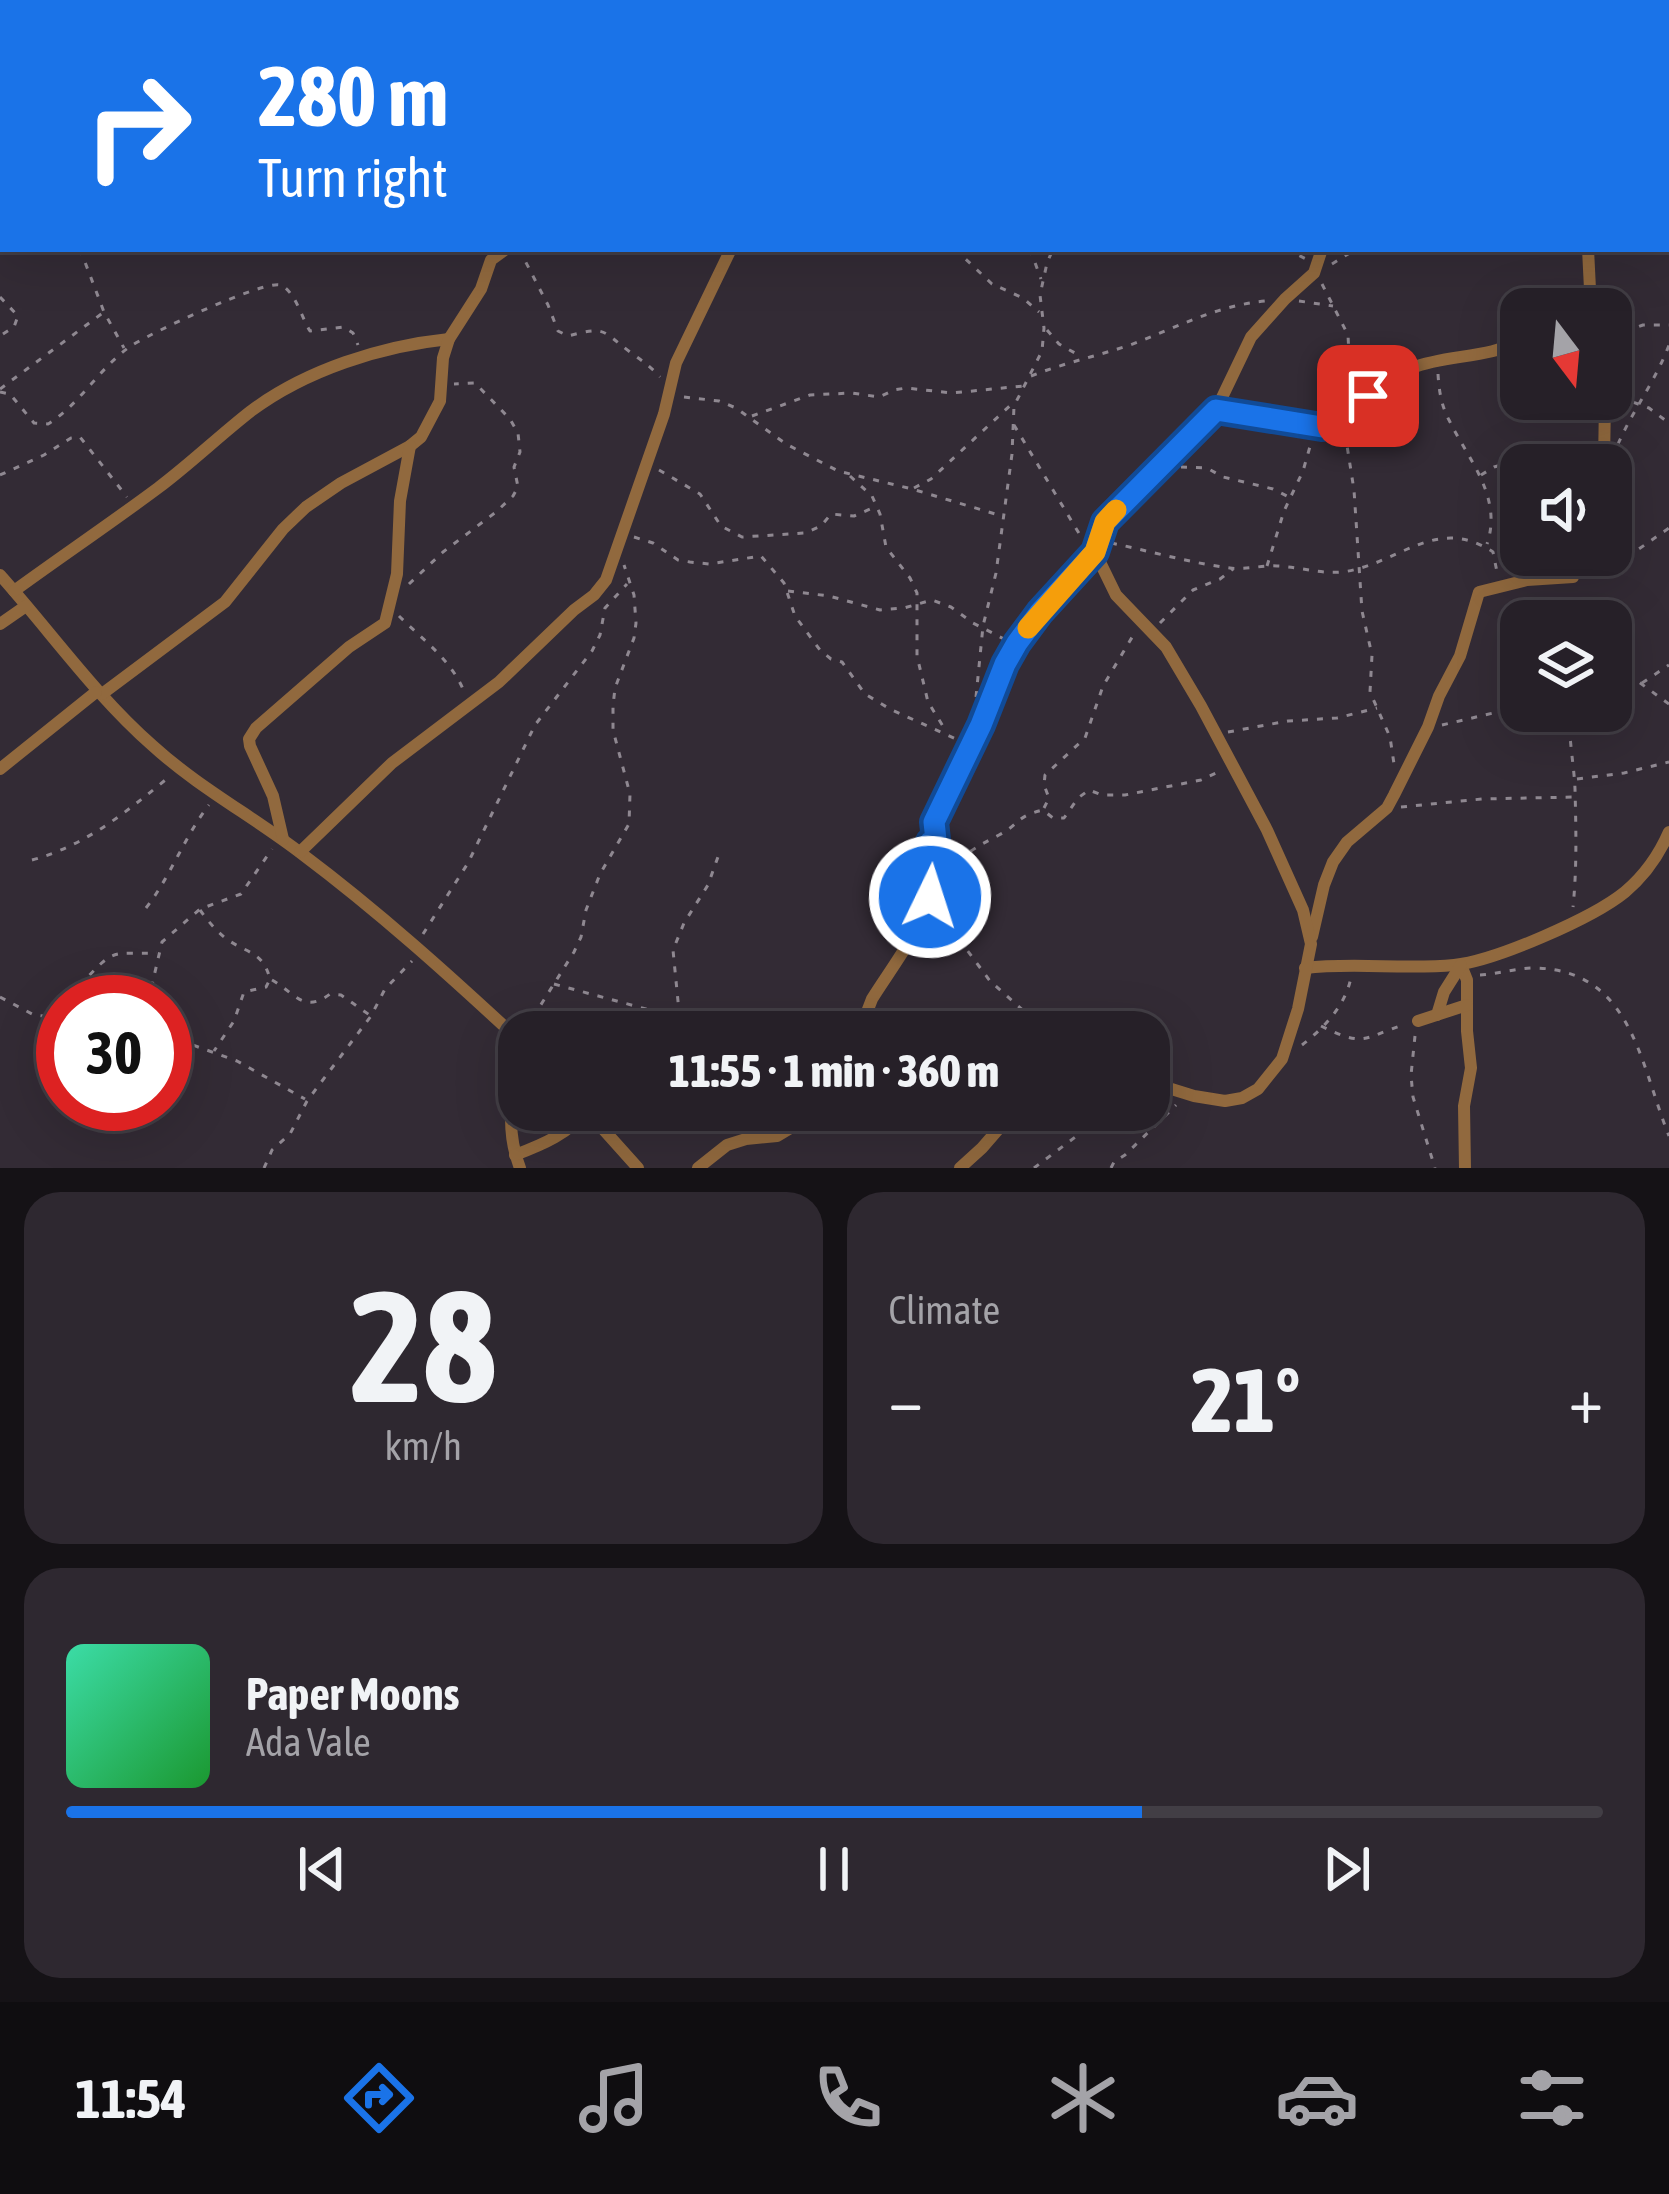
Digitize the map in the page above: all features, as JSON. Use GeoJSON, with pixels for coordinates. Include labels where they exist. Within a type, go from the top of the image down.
{"type":"FeatureCollection","features":[{"type":"Feature","properties":{"kind":"street"},"geometry":{"type":"LineString","coordinates":[[0,769],[225,602],[306,507],[421,436],[435,415],[449,339],[481,289],[490,260],[502,252]]}},
{"type":"Feature","properties":{"kind":"street"},"geometry":{"type":"LineString","coordinates":[[300,852],[392,763],[466,709],[606,580],[664,414],[676,363],[730,252]]}},
{"type":"Feature","properties":{"kind":"street"},"geometry":{"type":"LineString","coordinates":[[866,1011],[930,897],[924,857],[930,842],[936,840],[934,822],[1017,643],[1095,549],[1105,522],[1216,410],[1251,337],[1316,270],[1321,252]]}},
{"type":"Feature","properties":{"kind":"street"},"geometry":{"type":"LineString","coordinates":[[1588,252],[1590,288]]}},
{"type":"Feature","properties":{"kind":"street"},"geometry":{"type":"LineString","coordinates":[[14,591],[275,395],[364,357],[449,339]]}},
{"type":"Feature","properties":{"kind":"street"},"geometry":{"type":"LineString","coordinates":[[1216,410],[1322,427],[1334,424],[1401,373],[1500,348]]}},
{"type":"Feature","properties":{"kind":"street"},"geometry":{"type":"LineString","coordinates":[[282,839],[273,796],[250,746],[251,734],[349,647],[385,623],[399,556],[400,501],[410,446]]}},
{"type":"Feature","properties":{"kind":"street"},"geometry":{"type":"LineString","coordinates":[[1095,549],[1116,595],[1166,647],[1215,735],[1287,871],[1311,944]]}},
{"type":"Feature","properties":{"kind":"street"},"geometry":{"type":"LineString","coordinates":[[0,575],[99,693],[153,747],[300,852],[420,949],[498,1021]]}},
{"type":"Feature","properties":{"kind":"street"},"geometry":{"type":"LineString","coordinates":[[1170,1089],[1226,1101],[1242,1097],[1258,1089],[1282,1059],[1333,862],[1347,842],[1388,808],[1460,656],[1476,598],[1499,586],[1573,577]]}},
{"type":"Feature","properties":{"kind":"street"},"geometry":{"type":"LineString","coordinates":[[0,624],[26,606]]}},
{"type":"Feature","properties":{"kind":"street"},"geometry":{"type":"LineString","coordinates":[[1436,1015],[1440,1000],[1464,970],[1623,894],[1654,860],[1669,832]]}},
{"type":"Feature","properties":{"kind":"street"},"geometry":{"type":"LineString","coordinates":[[1305,968],[1353,964],[1464,970]]}},
{"type":"Feature","properties":{"kind":"street"},"geometry":{"type":"LineString","coordinates":[[1464,970],[1471,1068],[1464,1106],[1465,1168]]}},
{"type":"Feature","properties":{"kind":"street"},"geometry":{"type":"LineString","coordinates":[[1418,1021],[1467,1005]]}},
{"type":"Feature","properties":{"kind":"street"},"geometry":{"type":"LineString","coordinates":[[515,1131],[518,1161],[567,1131]]}},
{"type":"Feature","properties":{"kind":"street"},"geometry":{"type":"LineString","coordinates":[[605,1131],[638,1168]]}},
{"type":"Feature","properties":{"kind":"street"},"geometry":{"type":"LineString","coordinates":[[698,1168],[727,1145],[785,1131]]}},
{"type":"Feature","properties":{"kind":"street"},"geometry":{"type":"LineString","coordinates":[[960,1168],[996,1131]]}},
{"type":"Feature","properties":{"kind":"path"},"geometry":{"type":"LineString","coordinates":[[81,252],[104,313],[125,350]]}},
{"type":"Feature","properties":{"kind":"path"},"geometry":{"type":"LineString","coordinates":[[521,252],[558,331],[568,336],[592,330],[610,334],[646,362],[668,390],[719,401],[786,444],[849,474],[1004,516]]}},
{"type":"Feature","properties":{"kind":"path"},"geometry":{"type":"LineString","coordinates":[[958,252],[992,284],[1023,298],[1042,315]]}},
{"type":"Feature","properties":{"kind":"path"},"geometry":{"type":"LineString","coordinates":[[1031,252],[1042,280]]}},
{"type":"Feature","properties":{"kind":"path"},"geometry":{"type":"LineString","coordinates":[[976,697],[983,626],[1004,516],[1014,406],[1042,351],[1042,280],[1052,252]]}},
{"type":"Feature","properties":{"kind":"path"},"geometry":{"type":"LineString","coordinates":[[1290,252],[1316,270],[1349,340],[1345,434],[1354,490],[1362,611],[1372,655],[1370,692],[1390,737],[1397,790]]}},
{"type":"Feature","properties":{"kind":"path"},"geometry":{"type":"LineString","coordinates":[[1316,270],[1350,252]]}},
{"type":"Feature","properties":{"kind":"path"},"geometry":{"type":"LineString","coordinates":[[0,390],[10,394],[34,423],[48,424],[125,350],[167,326],[253,290],[279,285],[310,331],[344,327],[353,333],[364,357]]}},
{"type":"Feature","properties":{"kind":"path"},"geometry":{"type":"LineString","coordinates":[[0,297],[18,316],[14,327],[0,336]]}},
{"type":"Feature","properties":{"kind":"path"},"geometry":{"type":"LineString","coordinates":[[1029,377],[1226,307],[1286,299],[1333,306]]}},
{"type":"Feature","properties":{"kind":"path"},"geometry":{"type":"LineString","coordinates":[[0,390],[104,313]]}},
{"type":"Feature","properties":{"kind":"path"},"geometry":{"type":"LineString","coordinates":[[1632,329],[1669,325]]}},
{"type":"Feature","properties":{"kind":"path"},"geometry":{"type":"LineString","coordinates":[[1044,328],[1059,344],[1083,357]]}},
{"type":"Feature","properties":{"kind":"path"},"geometry":{"type":"LineString","coordinates":[[1618,444],[1669,345]]}},
{"type":"Feature","properties":{"kind":"path"},"geometry":{"type":"LineString","coordinates":[[1435,361],[1449,421],[1480,475],[1493,520],[1486,547]]}},
{"type":"Feature","properties":{"kind":"path"},"geometry":{"type":"LineString","coordinates":[[442,385],[475,383],[515,425],[520,442],[514,467],[518,487],[513,496],[390,599],[456,674],[466,709]]}},
{"type":"Feature","properties":{"kind":"path"},"geometry":{"type":"LineString","coordinates":[[750,417],[810,395],[879,397],[906,388],[952,393],[1024,385]]}},
{"type":"Feature","properties":{"kind":"path"},"geometry":{"type":"LineString","coordinates":[[912,489],[931,479],[1019,397]]}},
{"type":"Feature","properties":{"kind":"path"},"geometry":{"type":"LineString","coordinates":[[1632,401],[1669,423]]}},
{"type":"Feature","properties":{"kind":"path"},"geometry":{"type":"LineString","coordinates":[[1013,423],[1095,549],[1233,568],[1267,566],[1328,573],[1360,569],[1442,538],[1469,539],[1495,555],[1499,586]]}},
{"type":"Feature","properties":{"kind":"path"},"geometry":{"type":"LineString","coordinates":[[1267,566],[1313,434],[1322,427]]}},
{"type":"Feature","properties":{"kind":"path"},"geometry":{"type":"LineString","coordinates":[[0,475],[80,437],[134,504]]}},
{"type":"Feature","properties":{"kind":"path"},"geometry":{"type":"LineString","coordinates":[[647,463],[700,494],[721,526],[742,536],[805,533],[821,526],[831,514],[854,516],[877,506]]}},
{"type":"Feature","properties":{"kind":"path"},"geometry":{"type":"LineString","coordinates":[[1161,465],[1207,468],[1292,499]]}},
{"type":"Feature","properties":{"kind":"path"},"geometry":{"type":"LineString","coordinates":[[1480,475],[1500,465]]}},
{"type":"Feature","properties":{"kind":"path"},"geometry":{"type":"LineString","coordinates":[[849,474],[877,506],[886,547],[910,578],[919,602],[917,656],[928,703],[946,735]]}},
{"type":"Feature","properties":{"kind":"path"},"geometry":{"type":"LineString","coordinates":[[1573,577],[1613,567],[1669,528]]}},
{"type":"Feature","properties":{"kind":"path"},"geometry":{"type":"LineString","coordinates":[[625,529],[678,560],[709,564],[760,556],[788,591],[795,616],[820,650],[842,662],[865,694],[965,744],[962,766]]}},
{"type":"Feature","properties":{"kind":"path"},"geometry":{"type":"LineString","coordinates":[[537,1011],[580,937],[600,874],[629,824],[629,794],[613,730],[613,706],[636,622],[630,581],[618,550]]}},
{"type":"Feature","properties":{"kind":"path"},"geometry":{"type":"LineString","coordinates":[[1043,810],[1049,798],[1045,776],[1085,738],[1103,686],[1144,626],[1164,620],[1193,590],[1233,568]]}},
{"type":"Feature","properties":{"kind":"path"},"geometry":{"type":"LineString","coordinates":[[264,1168],[272,1150],[290,1134],[307,1101],[371,1016],[385,988],[420,949],[535,725],[592,651],[605,608],[630,581]]}},
{"type":"Feature","properties":{"kind":"path"},"geometry":{"type":"LineString","coordinates":[[788,591],[880,610],[938,602],[1017,643]]}},
{"type":"Feature","properties":{"kind":"path"},"geometry":{"type":"LineString","coordinates":[[1642,683],[1669,665]]}},
{"type":"Feature","properties":{"kind":"path"},"geometry":{"type":"LineString","coordinates":[[1632,679],[1669,704]]}},
{"type":"Feature","properties":{"kind":"path"},"geometry":{"type":"LineString","coordinates":[[1215,735],[1377,708]]}},
{"type":"Feature","properties":{"kind":"path"},"geometry":{"type":"LineString","coordinates":[[1427,728],[1500,711]]}},
{"type":"Feature","properties":{"kind":"path"},"geometry":{"type":"LineString","coordinates":[[1569,732],[1577,853],[1574,920]]}},
{"type":"Feature","properties":{"kind":"path"},"geometry":{"type":"LineString","coordinates":[[1574,779],[1669,762]]}},
{"type":"Feature","properties":{"kind":"path"},"geometry":{"type":"LineString","coordinates":[[936,840],[947,842],[964,857],[1023,815],[1043,810],[1064,818],[1089,790],[1111,796],[1171,788],[1231,766]]}},
{"type":"Feature","properties":{"kind":"path"},"geometry":{"type":"LineString","coordinates":[[32,860],[71,848],[103,830],[180,768]]}},
{"type":"Feature","properties":{"kind":"path"},"geometry":{"type":"LineString","coordinates":[[146,908],[217,794]]}},
{"type":"Feature","properties":{"kind":"path"},"geometry":{"type":"LineString","coordinates":[[1388,808],[1575,797]]}},
{"type":"Feature","properties":{"kind":"path"},"geometry":{"type":"LineString","coordinates":[[154,975],[163,942],[200,909],[241,894],[282,839]]}},
{"type":"Feature","properties":{"kind":"path"},"geometry":{"type":"LineString","coordinates":[[679,1011],[673,950],[719,854]]}},
{"type":"Feature","properties":{"kind":"path"},"geometry":{"type":"LineString","coordinates":[[200,909],[226,938],[266,964],[270,979],[266,987],[244,992],[234,1021],[214,1051]]}},
{"type":"Feature","properties":{"kind":"path"},"geometry":{"type":"LineString","coordinates":[[920,921],[964,946],[990,981],[1024,1011]]}},
{"type":"Feature","properties":{"kind":"path"},"geometry":{"type":"LineString","coordinates":[[89,975],[103,959],[121,953],[159,953]]}},
{"type":"Feature","properties":{"kind":"path"},"geometry":{"type":"LineString","coordinates":[[1282,1059],[1333,1016],[1348,994],[1353,964]]}},
{"type":"Feature","properties":{"kind":"path"},"geometry":{"type":"LineString","coordinates":[[1464,970],[1496,974],[1557,970],[1596,986],[1625,1017],[1669,1136]]}},
{"type":"Feature","properties":{"kind":"path"},"geometry":{"type":"LineString","coordinates":[[270,979],[309,1004],[330,994],[341,995],[371,1016]]}},
{"type":"Feature","properties":{"kind":"path"},"geometry":{"type":"LineString","coordinates":[[554,984],[647,1011]]}},
{"type":"Feature","properties":{"kind":"path"},"geometry":{"type":"LineString","coordinates":[[0,997],[36,1016]]}},
{"type":"Feature","properties":{"kind":"path"},"geometry":{"type":"LineString","coordinates":[[1321,1026],[1358,1041],[1418,1021],[1413,1097],[1435,1168]]}},
{"type":"Feature","properties":{"kind":"path"},"geometry":{"type":"LineString","coordinates":[[192,1044],[307,1101]]}},
{"type":"Feature","properties":{"kind":"path"},"geometry":{"type":"LineString","coordinates":[[741,1131],[746,1139]]}},
{"type":"Feature","properties":{"kind":"path"},"geometry":{"type":"LineString","coordinates":[[1034,1168],[1083,1131]]}},
{"type":"Feature","properties":{"kind":"path"},"geometry":{"type":"LineString","coordinates":[[1112,1168],[1149,1131]]}},
{"type":"Feature","properties":{"kind":"slow traffic"},"geometry":{"type":"LineString","coordinates":[[1028,628],[1095,552],[1105,522],[1116,510]]}},
{"type":"Feature","properties":{"kind":"route"},"geometry":{"type":"LineString","coordinates":[[930,897],[924,857],[930,842],[936,840],[934,822],[1005,664],[1040,612],[1095,552],[1105,522],[1216,410],[1322,427],[1340,421],[1368,396]]}}]}
